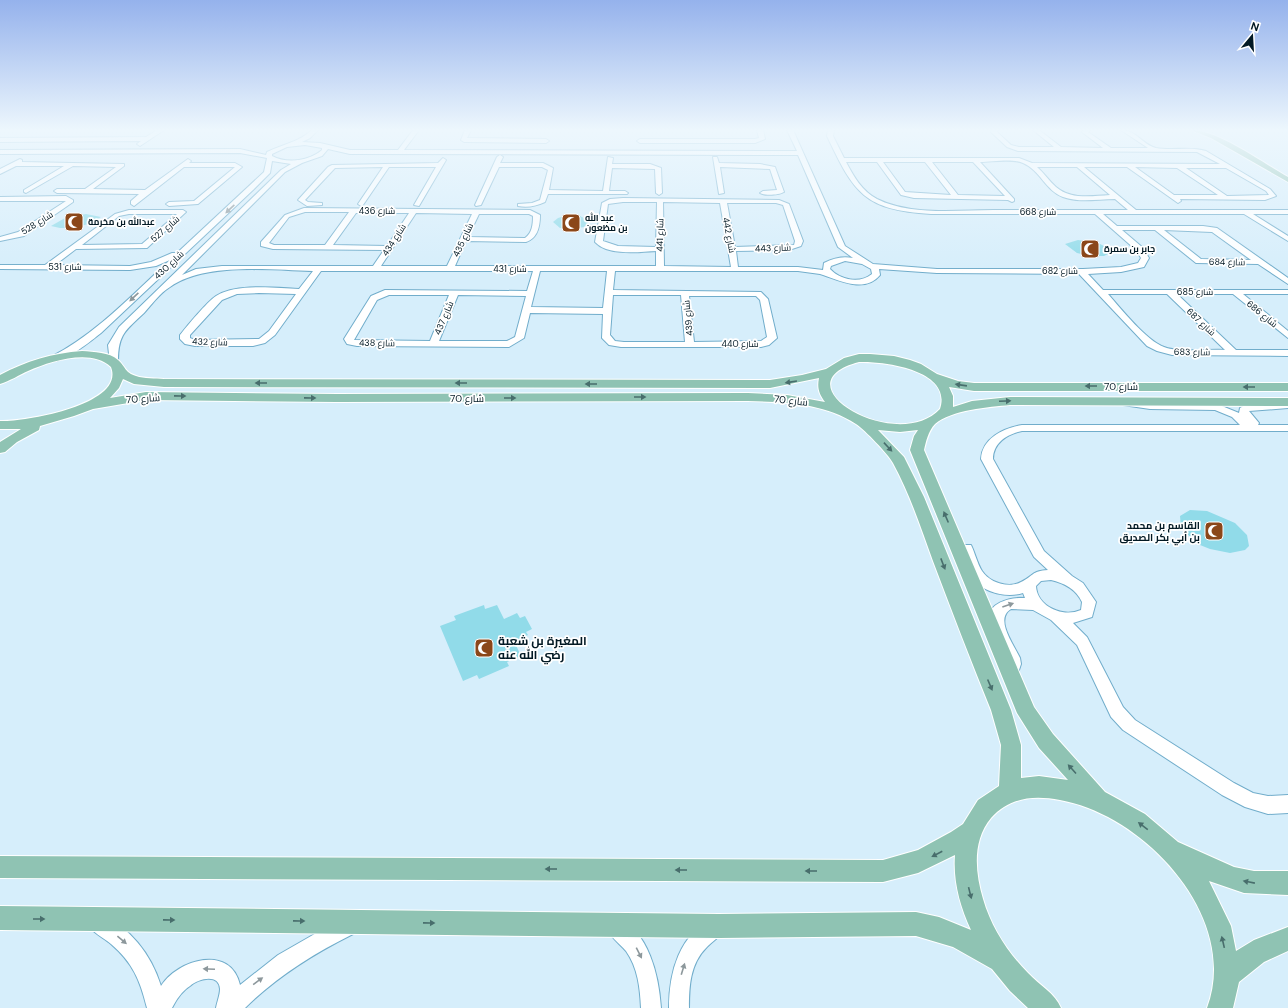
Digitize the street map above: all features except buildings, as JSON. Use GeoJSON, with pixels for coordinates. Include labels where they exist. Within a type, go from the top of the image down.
{"type":"FeatureCollection","features":[{"type":"Feature","properties":{"kind":"main road","name":"شارع 70"},"geometry":{"type":"LineString","coordinates":[[34,364],[54,358],[89,355],[116,367],[134,380],[164,383],[770,384],[796,381],[828,372],[844,362],[859,358],[876,358],[906,364],[948,383],[974,387],[1288,387]]}},
{"type":"Feature","properties":{"kind":"main road"},"geometry":{"type":"LineString","coordinates":[[0,371],[34,364]]}},
{"type":"Feature","properties":{"kind":"main road"},"geometry":{"type":"LineString","coordinates":[[0,380],[34,364]]}},
{"type":"Feature","properties":{"kind":"main road"},"geometry":{"type":"LineString","coordinates":[[0,449],[24,432],[86,406],[108,391],[116,381],[116,367]]}},
{"type":"Feature","properties":{"kind":"main road"},"geometry":{"type":"LineString","coordinates":[[828,372],[824,381],[825,392],[833,404],[853,417],[890,448],[899,460],[917,497],[976,650],[1001,710],[1011,745],[1009,792]]}},
{"type":"Feature","properties":{"kind":"main road"},"geometry":{"type":"LineString","coordinates":[[932,377],[946,392],[948,401],[946,409],[921,436],[917,450],[1027,713],[1046,741],[1098,798]]}},
{"type":"Feature","properties":{"kind":"main road","name":"شارع 70"},"geometry":{"type":"LineString","coordinates":[[86,406],[146,396],[337,398],[787,398],[810,401],[878,425],[897,428],[915,426],[972,405],[990,402],[1288,402]]}},
{"type":"Feature","properties":{"kind":"main road"},"geometry":{"type":"LineString","coordinates":[[0,425],[25,425],[51,420]]}},
{"type":"Feature","properties":{"kind":"main road"},"geometry":{"type":"LineString","coordinates":[[1048,1008],[1023,986],[1001,960],[986,937],[975,913],[965,869],[966,850],[970,832],[979,815],[992,802],[1009,792],[1030,787],[1059,787],[1078,791],[1098,798],[1140,823],[1169,848],[1193,877],[1212,908],[1224,942],[1227,975],[1226,992],[1220,1008]]}},
{"type":"Feature","properties":{"kind":"main road"},"geometry":{"type":"LineString","coordinates":[[0,867],[883,872],[922,861],[939,853],[970,832]]}},
{"type":"Feature","properties":{"kind":"main road"},"geometry":{"type":"LineString","coordinates":[[1169,848],[1197,864],[1226,876],[1254,883],[1288,883]]}},
{"type":"Feature","properties":{"kind":"main road"},"geometry":{"type":"LineString","coordinates":[[0,918],[719,926],[916,924],[937,928],[959,935],[980,946],[1001,960]]}},
{"type":"Feature","properties":{"kind":"main road"},"geometry":{"type":"LineString","coordinates":[[1227,975],[1245,959],[1265,947],[1288,938]]}},
{"type":"Feature","properties":{"kind":"street"},"geometry":{"type":"LineString","coordinates":[[26,191],[50,177]]}},
{"type":"Feature","properties":{"kind":"street"},"geometry":{"type":"LineString","coordinates":[[87,191],[108,177]]}},
{"type":"Feature","properties":{"kind":"street"},"geometry":{"type":"LineString","coordinates":[[144,204],[134,204],[166,177]]}},
{"type":"Feature","properties":{"kind":"street"},"geometry":{"type":"LineString","coordinates":[[160,204],[196,203],[227,177]]}},
{"type":"Feature","properties":{"kind":"street","name":"شارع 430"},"geometry":{"type":"LineString","coordinates":[[54,358],[86,342],[263,177]]}},
{"type":"Feature","properties":{"kind":"street","name":"شارع 430"},"geometry":{"type":"LineString","coordinates":[[116,367],[113,345],[122,329],[277,177]]}},
{"type":"Feature","properties":{"kind":"street"},"geometry":{"type":"LineString","coordinates":[[322,177],[301,200],[313,204],[361,204],[414,208]]}},
{"type":"Feature","properties":{"kind":"street"},"geometry":{"type":"LineString","coordinates":[[361,204],[380,177]]}},
{"type":"Feature","properties":{"kind":"street","name":"شارع 434"},"geometry":{"type":"LineString","coordinates":[[376,268],[433,177]]}},
{"type":"Feature","properties":{"kind":"street","name":"شارع 435"},"geometry":{"type":"LineString","coordinates":[[450,268],[491,177]]}},
{"type":"Feature","properties":{"kind":"street"},"geometry":{"type":"LineString","coordinates":[[477,208],[537,204],[543,201],[550,177]]}},
{"type":"Feature","properties":{"kind":"street"},"geometry":{"type":"LineString","coordinates":[[606,192],[608,177]]}},
{"type":"Feature","properties":{"kind":"street","name":"شارع 441"},"geometry":{"type":"LineString","coordinates":[[659,177],[660,269]]}},
{"type":"Feature","properties":{"kind":"street","name":"شارع 442"},"geometry":{"type":"LineString","coordinates":[[719,177],[724,196],[735,269]]}},
{"type":"Feature","properties":{"kind":"street"},"geometry":{"type":"LineString","coordinates":[[758,193],[781,192],[776,177]]}},
{"type":"Feature","properties":{"kind":"street"},"geometry":{"type":"LineString","coordinates":[[811,177],[842,247],[868,264],[876,272],[874,277]]}},
{"type":"Feature","properties":{"kind":"street","name":"شارع 668"},"geometry":{"type":"LineString","coordinates":[[852,177],[855,184],[873,199],[892,206],[927,212],[1288,212]]}},
{"type":"Feature","properties":{"kind":"street"},"geometry":{"type":"LineString","coordinates":[[891,177],[903,194],[914,196],[1010,198]]}},
{"type":"Feature","properties":{"kind":"street"},"geometry":{"type":"LineString","coordinates":[[940,177],[956,197]]}},
{"type":"Feature","properties":{"kind":"street"},"geometry":{"type":"LineString","coordinates":[[991,177],[1023,212]]}},
{"type":"Feature","properties":{"kind":"street"},"geometry":{"type":"LineString","coordinates":[[1044,177],[1064,195],[1074,197],[1116,197]]}},
{"type":"Feature","properties":{"kind":"street"},"geometry":{"type":"LineString","coordinates":[[1092,177],[1136,212]]}},
{"type":"Feature","properties":{"kind":"street"},"geometry":{"type":"LineString","coordinates":[[1145,177],[1193,212]]}},
{"type":"Feature","properties":{"kind":"street"},"geometry":{"type":"LineString","coordinates":[[1195,177],[1225,197]]}},
{"type":"Feature","properties":{"kind":"street"},"geometry":{"type":"LineString","coordinates":[[1173,197],[1265,198],[1273,196],[1268,190],[1246,177]]}},
{"type":"Feature","properties":{"kind":"street"},"geometry":{"type":"LineString","coordinates":[[0,192],[147,192]]}},
{"type":"Feature","properties":{"kind":"street"},"geometry":{"type":"LineString","coordinates":[[546,192],[606,192],[660,196]]}},
{"type":"Feature","properties":{"kind":"street","name":"شارع 443"},"geometry":{"type":"LineString","coordinates":[[659,249],[610,248],[603,246],[599,242],[605,203],[618,200],[660,196],[724,196],[777,201],[786,204],[799,244],[794,248],[732,249]]}},
{"type":"Feature","properties":{"kind":"street","name":"شارع 528"},"geometry":{"type":"LineString","coordinates":[[0,199],[66,198],[71,201],[21,234],[0,239]]}},
{"type":"Feature","properties":{"kind":"street"},"geometry":{"type":"LineString","coordinates":[[0,206],[13,199]]}},
{"type":"Feature","properties":{"kind":"street","name":"شارع 436"},"geometry":{"type":"LineString","coordinates":[[389,248],[272,247],[264,244],[287,216],[304,210],[354,211],[414,208],[477,208],[536,214],[538,216],[534,233],[531,238],[526,240],[463,239]]}},
{"type":"Feature","properties":{"kind":"street"},"geometry":{"type":"LineString","coordinates":[[328,247],[354,211]]}},
{"type":"Feature","properties":{"kind":"street","name":"شارع 527"},"geometry":{"type":"LineString","coordinates":[[47,267],[117,215],[123,212],[183,212],[149,244],[144,246],[74,247]]}},
{"type":"Feature","properties":{"kind":"street"},"geometry":{"type":"LineString","coordinates":[[1248,212],[1288,239]]}},
{"type":"Feature","properties":{"kind":"street","name":"شارع 682"},"geometry":{"type":"LineString","coordinates":[[833,261],[845,259],[905,270],[1081,271],[1130,269],[1141,265],[1144,261],[1144,255],[1098,213]]}},
{"type":"Feature","properties":{"kind":"street"},"geometry":{"type":"LineString","coordinates":[[1116,228],[1214,230],[1288,282]]}},
{"type":"Feature","properties":{"kind":"street","name":"شارع 684"},"geometry":{"type":"LineString","coordinates":[[1157,228],[1194,258],[1200,260],[1260,262]]}},
{"type":"Feature","properties":{"kind":"street"},"geometry":{"type":"LineString","coordinates":[[1275,230],[1288,230]]}},
{"type":"Feature","properties":{"kind":"street"},"geometry":{"type":"LineString","coordinates":[[835,277],[826,269],[827,265],[838,257],[842,247]]}},
{"type":"Feature","properties":{"kind":"street","name":"شارع 531"},"geometry":{"type":"LineString","coordinates":[[0,267],[130,268],[153,264],[184,250]]}},
{"type":"Feature","properties":{"kind":"street","name":"شارع 431"},"geometry":{"type":"LineString","coordinates":[[198,255],[200,261],[206,265],[222,268]]}},
{"type":"Feature","properties":{"kind":"street","name":"شارع 431"},"geometry":{"type":"LineString","coordinates":[[798,269],[833,261]]}},
{"type":"Feature","properties":{"kind":"street","name":"شارع 531"},"geometry":{"type":"LineString","coordinates":[[130,268],[146,274],[146,287]]}},
{"type":"Feature","properties":{"kind":"street","name":"شارع 431"},"geometry":{"type":"LineString","coordinates":[[169,284],[196,272],[222,268],[798,269],[821,272],[835,277]]}},
{"type":"Feature","properties":{"kind":"street","name":"شارع 432"},"geometry":{"type":"LineString","coordinates":[[301,292],[241,291],[226,294],[219,298],[185,335],[185,339],[188,342],[194,343],[253,343],[262,341],[272,333],[319,268]]}},
{"type":"Feature","properties":{"kind":"street","name":"شارع 438"},"geometry":{"type":"LineString","coordinates":[[531,294],[388,292],[380,294],[374,298],[349,339],[350,342],[357,343],[509,344],[515,342],[519,338],[527,310],[531,294],[537,269]]}},
{"type":"Feature","properties":{"kind":"street","name":"شارع 440"},"geometry":{"type":"LineString","coordinates":[[609,292],[758,294],[764,299],[772,338],[766,343],[761,344],[624,345],[610,342],[606,340],[605,335],[611,269]]}},
{"type":"Feature","properties":{"kind":"street","name":"شارع 682"},"geometry":{"type":"LineString","coordinates":[[835,277],[857,281],[869,280],[874,277],[905,270]]}},
{"type":"Feature","properties":{"kind":"street","name":"شارع 683"},"geometry":{"type":"LineString","coordinates":[[1081,271],[1150,344],[1160,349],[1172,352],[1288,353]]}},
{"type":"Feature","properties":{"kind":"street","name":"شارع 437"},"geometry":{"type":"LineString","coordinates":[[433,344],[455,292]]}},
{"type":"Feature","properties":{"kind":"street","name":"شارع 685"},"geometry":{"type":"LineString","coordinates":[[1102,292],[1288,292]]}},
{"type":"Feature","properties":{"kind":"street","name":"شارع 687"},"geometry":{"type":"LineString","coordinates":[[1169,292],[1233,352]]}},
{"type":"Feature","properties":{"kind":"street","name":"شارع 686"},"geometry":{"type":"LineString","coordinates":[[1235,292],[1288,335]]}},
{"type":"Feature","properties":{"kind":"street","name":"شارع 439"},"geometry":{"type":"LineString","coordinates":[[685,293],[690,344]]}},
{"type":"Feature","properties":{"kind":"street"},"geometry":{"type":"LineString","coordinates":[[527,310],[607,310]]}},
{"type":"Feature","properties":{"kind":"street"},"geometry":{"type":"LineString","coordinates":[[1114,401],[1150,406],[1217,407],[1236,415],[1254,428]]}},
{"type":"Feature","properties":{"kind":"street"},"geometry":{"type":"LineString","coordinates":[[1254,428],[1245,414],[1244,410],[1247,407],[1288,405]]}},
{"type":"Feature","properties":{"kind":"street"},"geometry":{"type":"LineString","coordinates":[[1056,616],[1065,618],[1082,617],[1087,613],[1089,602],[1082,589],[1067,579],[1039,554],[987,459],[986,453],[989,447],[1008,431],[1022,428],[1288,428]]}},
{"type":"Feature","properties":{"kind":"street"},"geometry":{"type":"LineString","coordinates":[[954,536],[965,547],[978,576],[984,581],[998,588],[1012,590],[1018,589],[1034,580],[1051,575],[1067,579]]}},
{"type":"Feature","properties":{"kind":"street"},"geometry":{"type":"LineString","coordinates":[[1039,554],[1040,562],[1030,594],[1038,605],[1056,616],[1082,641],[1117,712],[1129,725],[1228,789],[1251,801],[1268,805],[1288,804]]}},
{"type":"Feature","properties":{"kind":"street"},"geometry":{"type":"LineString","coordinates":[[1011,675],[1014,664],[1013,658],[996,622],[996,615],[999,610],[1010,603],[1038,605]]}},
{"type":"Feature","properties":{"kind":"street"},"geometry":{"type":"LineString","coordinates":[[1082,617],[1082,641]]}},
{"type":"Feature","properties":{"kind":"street"},"geometry":{"type":"LineString","coordinates":[[89,919],[106,927],[134,950],[151,980],[157,1008]]}},
{"type":"Feature","properties":{"kind":"street"},"geometry":{"type":"LineString","coordinates":[[230,1008],[252,985],[290,957],[356,922]]}},
{"type":"Feature","properties":{"kind":"street"},"geometry":{"type":"LineString","coordinates":[[613,925],[633,943],[644,963],[649,981],[650,1008]]}},
{"type":"Feature","properties":{"kind":"street"},"geometry":{"type":"LineString","coordinates":[[679,1008],[681,978],[686,961],[694,946],[706,934],[719,926]]}},
{"type":"Feature","properties":{"kind":"street"},"geometry":{"type":"LineString","coordinates":[[161,1008],[164,1000],[173,987],[185,976],[197,969],[210,967],[220,970],[227,978],[230,989],[226,1008]]}},
{"type":"Feature","properties":{"kind":"place","name":"عبدالله بن مخرمة"},"geometry":{"type":"Point","coordinates":[74,222]}},
{"type":"Feature","properties":{"kind":"place","name":"عبد الله بن مظعون"},"geometry":{"type":"Point","coordinates":[571,223]}},
{"type":"Feature","properties":{"kind":"place","name":"جابر بن سمرة"},"geometry":{"type":"Point","coordinates":[1090,249]}},
{"type":"Feature","properties":{"kind":"place","name":"القاسم بن محمد بن أبي بكر الصديق"},"geometry":{"type":"Point","coordinates":[1214,531]}},
{"type":"Feature","properties":{"kind":"place","name":"المغيرة بن شعبة رضي الله عنه"},"geometry":{"type":"Point","coordinates":[484,648]}}]}
